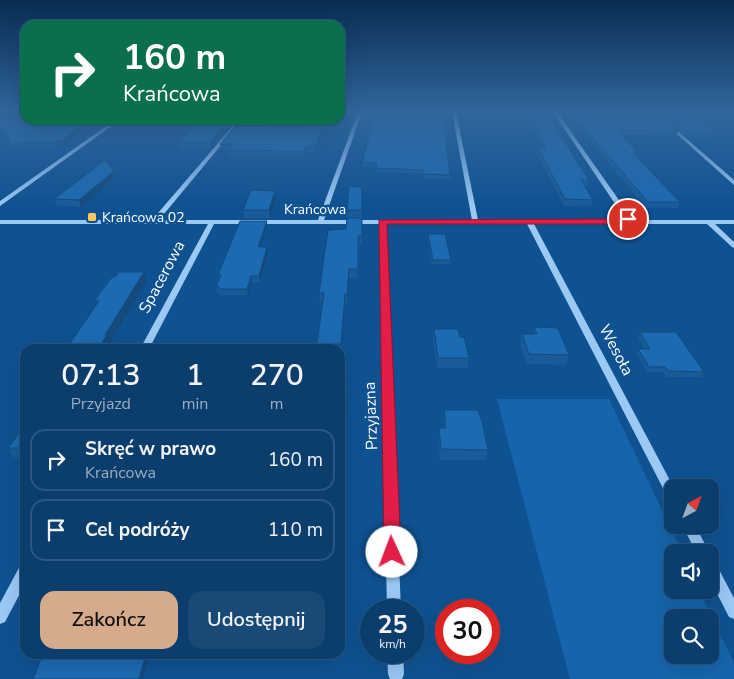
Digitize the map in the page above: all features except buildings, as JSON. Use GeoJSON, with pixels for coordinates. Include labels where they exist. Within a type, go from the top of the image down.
{"type":"FeatureCollection","features":[{"type":"Feature","properties":{"kind":"street"},"geometry":{"type":"LineString","coordinates":[[0,204],[85,144]]}},
{"type":"Feature","properties":{"kind":"street"},"geometry":{"type":"LineString","coordinates":[[153,223],[220,144]]}},
{"type":"Feature","properties":{"kind":"street"},"geometry":{"type":"LineString","coordinates":[[320,222],[348,144]]}},
{"type":"Feature","properties":{"kind":"street"},"geometry":{"type":"LineString","coordinates":[[460,144],[475,221]]}},
{"type":"Feature","properties":{"kind":"street"},"geometry":{"type":"LineString","coordinates":[[577,144],[630,221]]}},
{"type":"Feature","properties":{"kind":"street"},"geometry":{"type":"LineString","coordinates":[[690,144],[734,183]]}},
{"type":"Feature","properties":{"kind":"street","name":"Wesoła"},"geometry":{"type":"LineString","coordinates":[[529,221],[664,480]]}},
{"type":"Feature","properties":{"kind":"street","name":"Krańcowa"},"geometry":{"type":"LineString","coordinates":[[0,222],[734,222]]}},
{"type":"Feature","properties":{"kind":"street","name":"Spacerowa"},"geometry":{"type":"LineString","coordinates":[[147,344],[212,222]]}},
{"type":"Feature","properties":{"kind":"street","name":"Przyjazna"},"geometry":{"type":"LineString","coordinates":[[382,222],[394,599]]}},
{"type":"Feature","properties":{"kind":"street"},"geometry":{"type":"LineString","coordinates":[[708,222],[734,246]]}},
{"type":"Feature","properties":{"kind":"street"},"geometry":{"type":"LineString","coordinates":[[0,617],[20,579]]}},
{"type":"Feature","properties":{"kind":"street"},"geometry":{"type":"LineString","coordinates":[[719,583],[734,612]]}},
{"type":"Feature","properties":{"kind":"street"},"geometry":{"type":"LineString","coordinates":[[396,664],[396,674]]}},
{"type":"Feature","properties":{"kind":"shaded area"},"geometry":{"type":"Polygon","coordinates":[[[497,399],[609,399],[664,514],[664,534],[673,534],[678,544],[664,544],[664,599],[703,599],[708,609],[664,609],[664,664],[719,664],[719,632],[734,663],[734,679],[570,679],[497,399]]]}},
{"type":"Feature","properties":{"kind":"place","name":"Krańcowa 02"},"geometry":{"type":"Point","coordinates":[92,217]}},
{"type":"Feature","properties":{"kind":"route"},"geometry":{"type":"LineString","coordinates":[[392,552],[382,222],[630,221],[628,219]]}}]}
